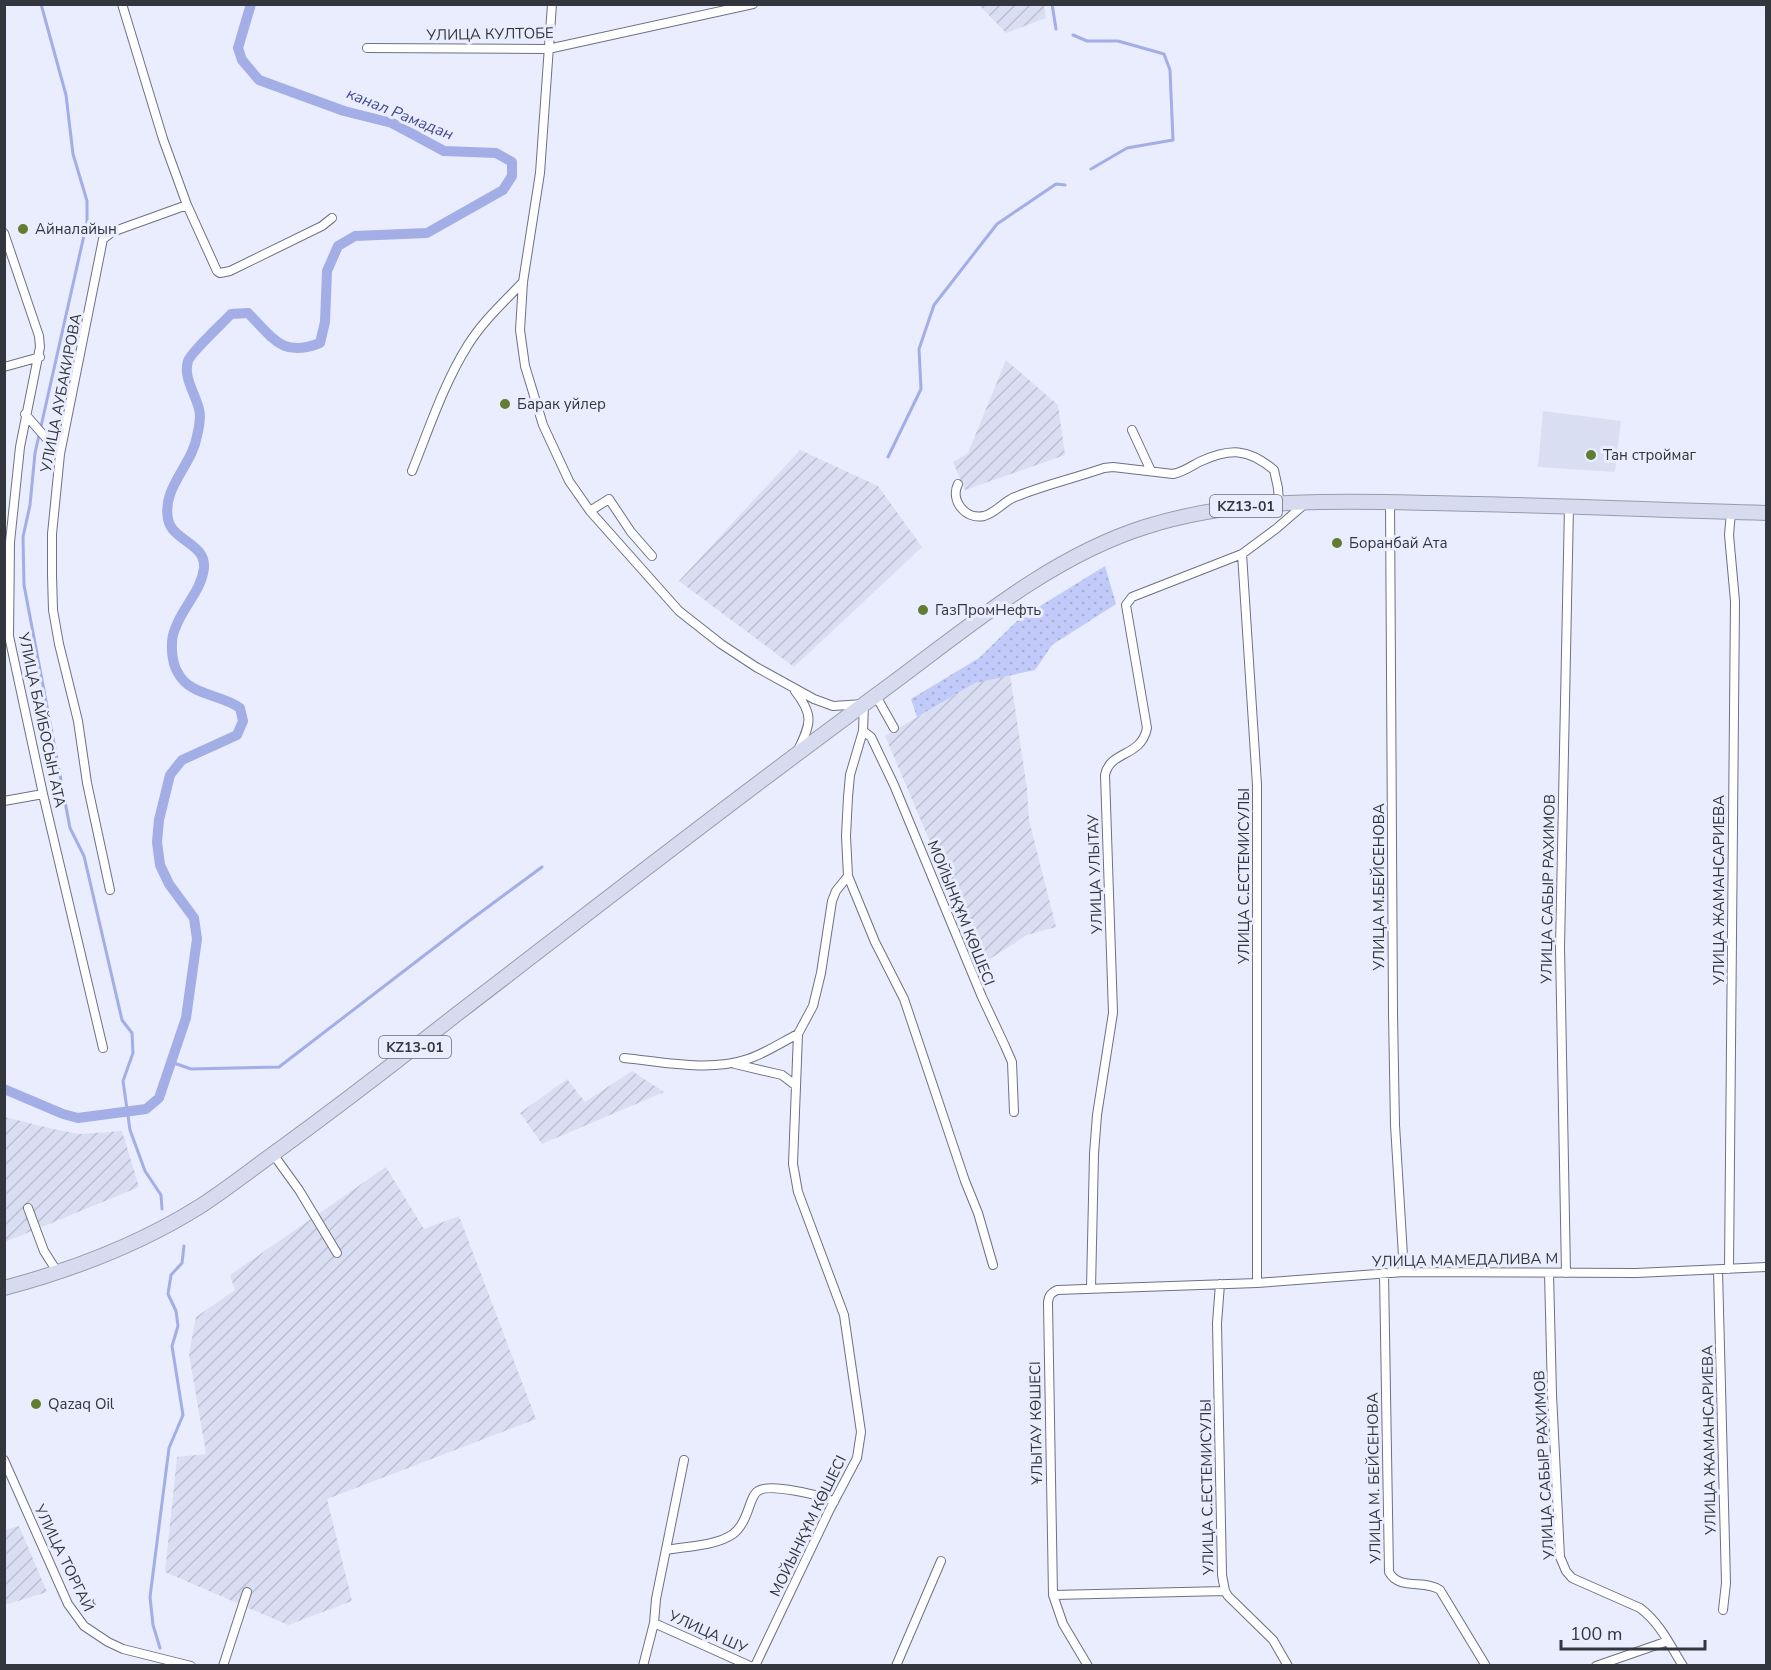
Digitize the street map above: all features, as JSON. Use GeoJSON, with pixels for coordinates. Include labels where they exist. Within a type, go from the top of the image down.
{"type":"FeatureCollection","features":[{"type":"Feature","properties":{"kind":"highway","name":"KZ13-01"},"geometry":{"type":"LineString","coordinates":[[4,1288],[58,1273],[140,1238],[197,1208],[273,1154],[796,754],[1024,587],[1081,553],[1119,536],[1173,518],[1235,507],[1307,502],[1569,506],[1767,513]]}},
{"type":"Feature","properties":{"kind":"street"},"geometry":{"type":"LineString","coordinates":[[122,4],[163,140],[187,205],[215,268],[220,273],[230,272],[332,219]]}},
{"type":"Feature","properties":{"kind":"street"},"geometry":{"type":"LineString","coordinates":[[552,4],[540,173],[523,282],[520,330],[525,366],[533,398],[569,481],[590,511],[679,611],[721,644],[814,699],[833,706],[864,704],[863,731],[850,775],[846,836],[848,876],[875,942],[904,999],[965,1181],[978,1213],[993,1265]]}},
{"type":"Feature","properties":{"kind":"street","name":"УЛИЦА КУЛТОБЕ"},"geometry":{"type":"LineString","coordinates":[[367,48],[548,49],[753,4]]}},
{"type":"Feature","properties":{"kind":"street","name":"УЛИЦА АУБАКИРОВА"},"geometry":{"type":"LineString","coordinates":[[110,890],[87,783],[78,720],[58,644],[53,610],[52,534],[60,454],[103,239],[123,227],[187,205]]}},
{"type":"Feature","properties":{"kind":"street","name":"УЛИЦА БАЙБОСЫН АТА"},"geometry":{"type":"LineString","coordinates":[[4,233],[39,336],[39,357],[25,414],[20,447],[11,534],[7,637],[102,1048]]}},
{"type":"Feature","properties":{"kind":"street"},"geometry":{"type":"LineString","coordinates":[[412,471],[468,344],[523,282]]}},
{"type":"Feature","properties":{"kind":"street"},"geometry":{"type":"LineString","coordinates":[[4,367],[39,357]]}},
{"type":"Feature","properties":{"kind":"street"},"geometry":{"type":"LineString","coordinates":[[25,414],[60,454]]}},
{"type":"Feature","properties":{"kind":"street"},"geometry":{"type":"LineString","coordinates":[[1132,430],[1147,456],[1151,471]]}},
{"type":"Feature","properties":{"kind":"street"},"geometry":{"type":"LineString","coordinates":[[958,484],[955,496],[958,504],[970,515],[978,516],[989,514],[1014,497],[1104,468],[1113,466],[1173,474],[1181,473],[1208,459],[1234,451],[1268,460],[1274,470],[1279,503]]}},
{"type":"Feature","properties":{"kind":"street"},"geometry":{"type":"LineString","coordinates":[[590,511],[609,499],[631,532],[652,556]]}},
{"type":"Feature","properties":{"kind":"street"},"geometry":{"type":"LineString","coordinates":[[1242,554],[1307,502]]}},
{"type":"Feature","properties":{"kind":"street","name":"УЛИЦА М.БЕЙСЕНОВА"},"geometry":{"type":"LineString","coordinates":[[1390,502],[1393,1023],[1395,1125],[1404,1272]]}},
{"type":"Feature","properties":{"kind":"street","name":"УЛИЦА САБЫР РАХИМОВ"},"geometry":{"type":"LineString","coordinates":[[1566,1273],[1560,947],[1569,506]]}},
{"type":"Feature","properties":{"kind":"street","name":"УЛИЦА ЖАМАНСАРИЕВА"},"geometry":{"type":"LineString","coordinates":[[1729,1269],[1735,601],[1729,535],[1731,512]]}},
{"type":"Feature","properties":{"kind":"street","name":"УЛИЦА С.ЕСТЕМИСУЛЫ"},"geometry":{"type":"LineString","coordinates":[[1242,554],[1257,785],[1257,1283]]}},
{"type":"Feature","properties":{"kind":"street","name":"УЛИЦА УЛЫТАУ"},"geometry":{"type":"LineString","coordinates":[[1091,1288],[1097,1115],[1113,1013],[1106,770],[1113,761],[1142,742],[1146,728],[1126,605],[1132,597],[1242,554]]}},
{"type":"Feature","properties":{"kind":"street"},"geometry":{"type":"LineString","coordinates":[[793,688],[803,701],[810,718],[796,754]]}},
{"type":"Feature","properties":{"kind":"street"},"geometry":{"type":"LineString","coordinates":[[876,696],[894,728]]}},
{"type":"Feature","properties":{"kind":"street","name":"МОЙЫНҚҰМ КӨШЕСІ"},"geometry":{"type":"LineString","coordinates":[[863,731],[871,737],[894,785],[982,997],[1012,1062],[1014,1112]]}},
{"type":"Feature","properties":{"kind":"street"},"geometry":{"type":"LineString","coordinates":[[4,801],[43,794]]}},
{"type":"Feature","properties":{"kind":"street","name":"МОЙЫНҚҰМ КӨШЕСІ"},"geometry":{"type":"LineString","coordinates":[[755,1665],[857,1458],[861,1432],[844,1315],[798,1192],[795,1177],[795,1085],[798,1034],[813,1006],[821,973],[832,901],[836,891],[848,876]]}},
{"type":"Feature","properties":{"kind":"street"},"geometry":{"type":"LineString","coordinates":[[624,1058],[676,1064],[731,1063],[749,1058],[798,1034]]}},
{"type":"Feature","properties":{"kind":"street"},"geometry":{"type":"LineString","coordinates":[[731,1063],[765,1069],[782,1075],[795,1085]]}},
{"type":"Feature","properties":{"kind":"street"},"geometry":{"type":"LineString","coordinates":[[273,1154],[305,1200],[337,1253]]}},
{"type":"Feature","properties":{"kind":"street"},"geometry":{"type":"LineString","coordinates":[[28,1208],[44,1251],[58,1273]]}},
{"type":"Feature","properties":{"kind":"street","name":"УЛИЦА МАМЕДАЛИВА М"},"geometry":{"type":"LineString","coordinates":[[1091,1288],[1257,1283],[1404,1272],[1636,1273],[1767,1267]]}},
{"type":"Feature","properties":{"kind":"street","name":"УЛИЦА ЖАМАНСАРИЕВА"},"geometry":{"type":"LineString","coordinates":[[1718,1270],[1726,1583],[1723,1610]]}},
{"type":"Feature","properties":{"kind":"street","name":"УЛИЦА М. БЕЙСЕНОВА"},"geometry":{"type":"LineString","coordinates":[[1384,1273],[1389,1572],[1392,1578],[1400,1583],[1429,1585],[1440,1590],[1486,1665]]}},
{"type":"Feature","properties":{"kind":"street","name":"УЛИЦА САБЫР РАХИМОВ"},"geometry":{"type":"LineString","coordinates":[[1549,1273],[1553,1406],[1562,1564],[1572,1578],[1640,1608],[1656,1622],[1683,1665]]}},
{"type":"Feature","properties":{"kind":"street","name":"УЛИЦА С.ЕСТЕМИСУЛЫ"},"geometry":{"type":"LineString","coordinates":[[1220,1284],[1217,1323],[1222,1575],[1225,1591],[1273,1640],[1288,1665]]}},
{"type":"Feature","properties":{"kind":"street","name":"ҰЛЫТАУ КӨШЕСІ"},"geometry":{"type":"LineString","coordinates":[[1088,1665],[1063,1624],[1053,1595],[1048,1302],[1049,1296],[1057,1290],[1091,1288]]}},
{"type":"Feature","properties":{"kind":"street","name":"УЛИЦА ТОРГАЙ"},"geometry":{"type":"LineString","coordinates":[[4,1460],[68,1604],[84,1626],[100,1638],[123,1649],[191,1665]]}},
{"type":"Feature","properties":{"kind":"street"},"geometry":{"type":"LineString","coordinates":[[643,1665],[654,1623],[656,1599],[684,1460]]}},
{"type":"Feature","properties":{"kind":"street"},"geometry":{"type":"LineString","coordinates":[[667,1550],[703,1544],[731,1536],[742,1524],[749,1511],[752,1498],[758,1491],[766,1489],[800,1491],[834,1502]]}},
{"type":"Feature","properties":{"kind":"street"},"geometry":{"type":"LineString","coordinates":[[896,1665],[941,1561]]}},
{"type":"Feature","properties":{"kind":"street"},"geometry":{"type":"LineString","coordinates":[[1053,1595],[1225,1591]]}},
{"type":"Feature","properties":{"kind":"street"},"geometry":{"type":"LineString","coordinates":[[223,1665],[247,1592]]}},
{"type":"Feature","properties":{"kind":"street","name":"УЛИЦА ШУ"},"geometry":{"type":"LineString","coordinates":[[654,1623],[750,1665]]}},
{"type":"Feature","properties":{"kind":"street"},"geometry":{"type":"LineString","coordinates":[[1596,1665],[1668,1641]]}},
{"type":"Feature","properties":{"kind":"shaded area"},"geometry":{"type":"Polygon","coordinates":[[[979,5],[1044,5],[1046,18],[1006,33],[979,5]]]}},
{"type":"Feature","properties":{"kind":"shaded area"},"geometry":{"type":"Polygon","coordinates":[[[1006,360],[1058,405],[1065,455],[965,490],[953,462],[968,453],[1006,360]]]}},
{"type":"Feature","properties":{"kind":"shaded area","name":"Тан строймаг"},"geometry":{"type":"Polygon","coordinates":[[[1543,411],[1621,421],[1615,472],[1538,467],[1543,411]]]}},
{"type":"Feature","properties":{"kind":"shaded area"},"geometry":{"type":"Polygon","coordinates":[[[800,450],[878,486],[922,547],[794,667],[679,581],[800,450]]]}},
{"type":"Feature","properties":{"kind":"shaded area"},"geometry":{"type":"Polygon","coordinates":[[[1105,566],[1116,604],[1052,645],[1035,670],[975,683],[917,717],[911,699],[979,658],[1019,619],[1105,566]]]}},
{"type":"Feature","properties":{"kind":"shaded area"},"geometry":{"type":"Polygon","coordinates":[[[1010,674],[1027,789],[1029,820],[1056,927],[1027,935],[982,964],[885,736],[975,683],[1010,674]]]}},
{"type":"Feature","properties":{"kind":"shaded area"},"geometry":{"type":"Polygon","coordinates":[[[632,1071],[664,1092],[542,1144],[520,1113],[567,1079],[585,1102],[632,1071]]]}},
{"type":"Feature","properties":{"kind":"shaded area"},"geometry":{"type":"Polygon","coordinates":[[[5,1117],[80,1134],[122,1131],[139,1187],[5,1242],[5,1117]]]}},
{"type":"Feature","properties":{"kind":"shaded area"},"geometry":{"type":"Polygon","coordinates":[[[386,1167],[424,1229],[459,1216],[536,1419],[327,1499],[352,1601],[288,1625],[165,1572],[177,1457],[206,1454],[189,1354],[196,1317],[235,1290],[230,1275],[386,1167]]]}},
{"type":"Feature","properties":{"kind":"shaded area"},"geometry":{"type":"Polygon","coordinates":[[[19,1526],[47,1592],[5,1605],[5,1530],[19,1526]]]}},
{"type":"Feature","properties":{"kind":"waterway"},"geometry":{"type":"LineString","coordinates":[[41,4],[66,95],[73,154],[87,201],[87,222],[35,453],[30,505],[23,537],[24,585],[70,828],[84,856],[122,1020],[132,1033],[133,1053],[123,1081],[130,1130],[145,1171],[161,1195],[162,1209]]}},
{"type":"Feature","properties":{"kind":"waterway","name":"канал Рамадан"},"geometry":{"type":"LineString","coordinates":[[4,1089],[78,1118],[146,1109],[159,1098],[186,1018],[197,939],[194,918],[169,884],[160,865],[157,842],[159,820],[170,775],[182,760],[237,735],[243,721],[240,708],[183,681],[176,668],[172,651],[175,629],[182,613],[196,592],[204,568],[200,553],[171,526],[167,507],[173,487],[194,447],[199,426],[199,409],[187,373],[190,357],[231,314],[248,313],[272,337],[287,347],[307,347],[320,343],[325,322],[327,271],[338,246],[355,236],[427,233],[503,190],[512,176],[512,162],[496,153],[444,151],[392,123],[344,111],[259,80],[242,60],[238,48],[251,4]]}},
{"type":"Feature","properties":{"kind":"waterway"},"geometry":{"type":"LineString","coordinates":[[1052,4],[1056,29]]}},
{"type":"Feature","properties":{"kind":"waterway"},"geometry":{"type":"LineString","coordinates":[[1073,35],[1087,41],[1118,41],[1164,54],[1170,70],[1173,140],[1127,148],[1091,169]]}},
{"type":"Feature","properties":{"kind":"waterway"},"geometry":{"type":"LineString","coordinates":[[888,457],[921,389],[919,349],[934,305],[997,224],[1056,184],[1065,185]]}},
{"type":"Feature","properties":{"kind":"waterway"},"geometry":{"type":"LineString","coordinates":[[171,1062],[191,1069],[279,1067],[542,867]]}},
{"type":"Feature","properties":{"kind":"waterway"},"geometry":{"type":"LineString","coordinates":[[160,1648],[153,1625],[150,1597],[169,1448],[183,1415],[172,1346],[178,1326],[176,1311],[168,1294],[171,1275],[182,1263],[184,1246]]}},
{"type":"Feature","properties":{"kind":"place","name":"Айналайын"},"geometry":{"type":"Point","coordinates":[23,229]}},
{"type":"Feature","properties":{"kind":"place","name":"Барак уйлер"},"geometry":{"type":"Point","coordinates":[505,404]}},
{"type":"Feature","properties":{"kind":"place","name":"Тан строймаг"},"geometry":{"type":"Point","coordinates":[1591,455]}},
{"type":"Feature","properties":{"kind":"place","name":"Боранбай Ата"},"geometry":{"type":"Point","coordinates":[1337,543]}},
{"type":"Feature","properties":{"kind":"place","name":"ГазПромНефть"},"geometry":{"type":"Point","coordinates":[923,610]}},
{"type":"Feature","properties":{"kind":"place","name":"Qazaq Oil"},"geometry":{"type":"Point","coordinates":[36,1404]}}]}
